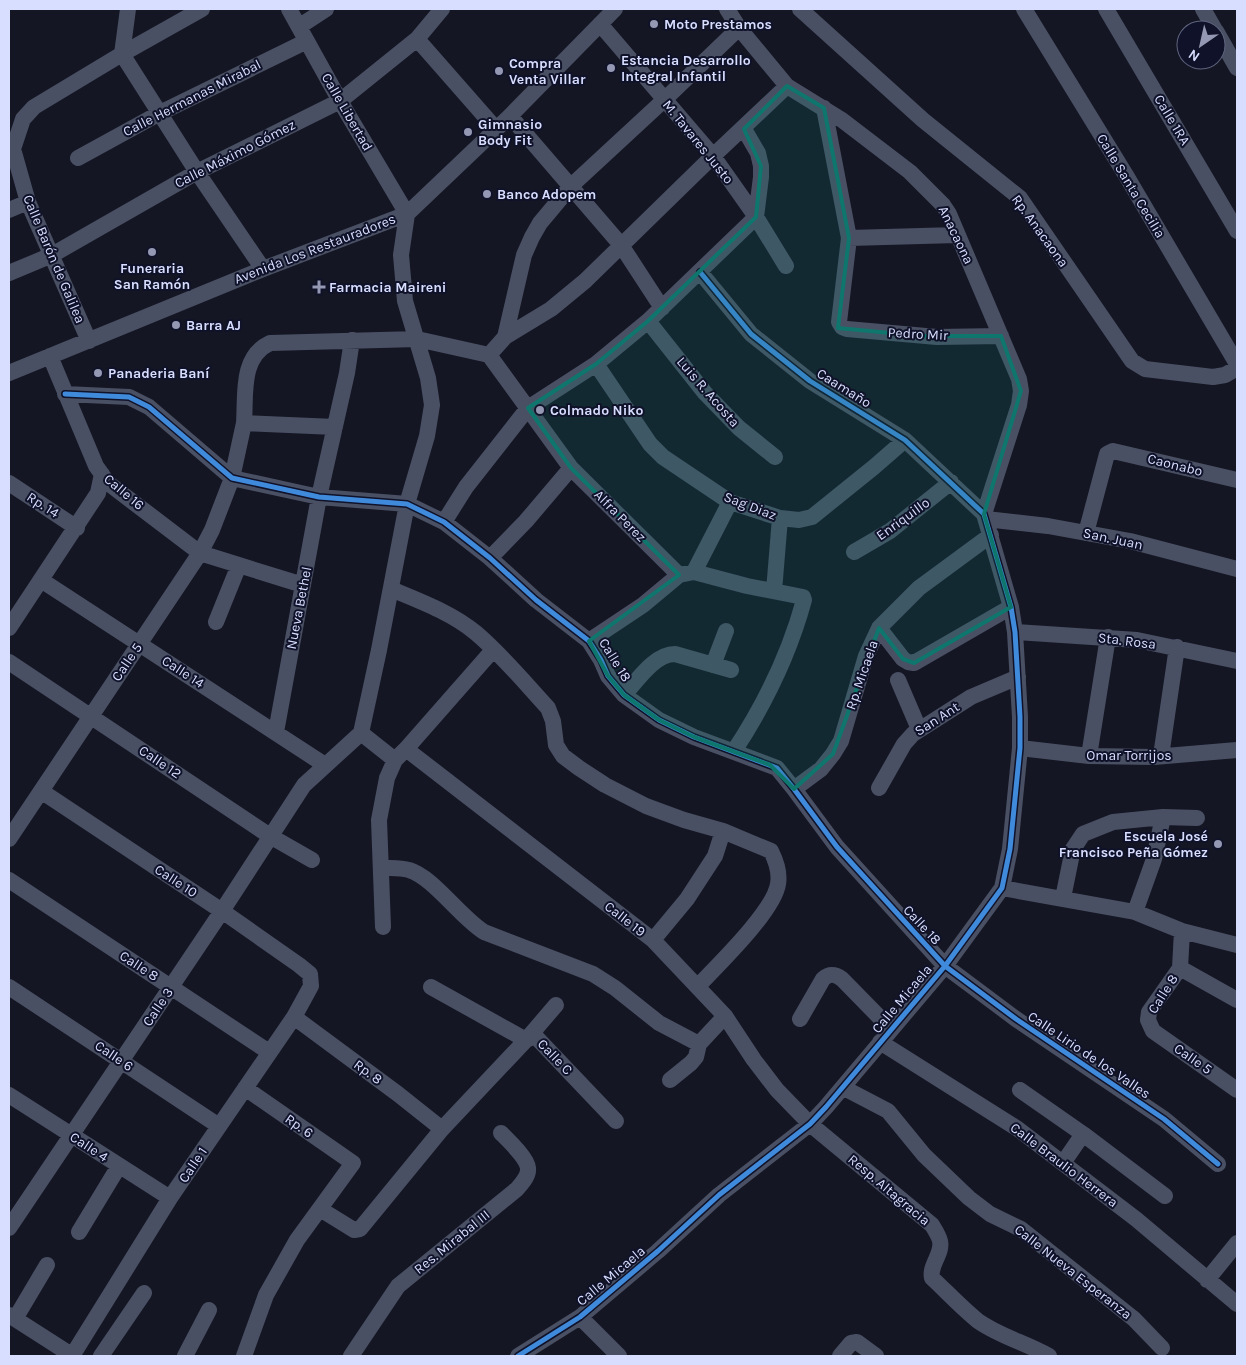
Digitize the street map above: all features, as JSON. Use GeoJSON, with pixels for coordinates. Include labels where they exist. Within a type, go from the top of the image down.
{"type":"FeatureCollection","features":[{"type":"Feature","properties":{"kind":"street"},"geometry":{"type":"LineString","coordinates":[[128,9],[122,54],[197,172],[263,269]]}},
{"type":"Feature","properties":{"kind":"street","name":"Calle Barón de Galilea"},"geometry":{"type":"LineString","coordinates":[[89,341],[28,202],[13,149],[23,118],[34,107],[202,9]]}},
{"type":"Feature","properties":{"kind":"street","name":"Calle Libertad"},"geometry":{"type":"LineString","coordinates":[[289,9],[340,101],[407,214]]}},
{"type":"Feature","properties":{"kind":"street","name":"Calle Hermanas Mirabal"},"geometry":{"type":"LineString","coordinates":[[78,158],[303,33],[326,9]]}},
{"type":"Feature","properties":{"kind":"street","name":"Calle Máximo Gómez"},"geometry":{"type":"LineString","coordinates":[[9,273],[52,255],[197,172],[340,101],[417,39],[442,9]]}},
{"type":"Feature","properties":{"kind":"street","name":"Avenida Los Restauradores"},"geometry":{"type":"LineString","coordinates":[[9,373],[263,269],[407,214],[510,116],[615,9]]}},
{"type":"Feature","properties":{"kind":"street","name":"Anacaona"},"geometry":{"type":"LineString","coordinates":[[727,9],[739,28],[787,86],[842,120],[910,172],[943,205],[958,235],[1001,336],[1019,379],[1021,390],[1019,405],[987,523]]}},
{"type":"Feature","properties":{"kind":"street","name":"Rp. Anacaona"},"geometry":{"type":"LineString","coordinates":[[800,9],[923,120],[1020,198],[1132,361],[1146,369],[1212,378],[1224,375],[1237,368]]}},
{"type":"Feature","properties":{"kind":"street","name":"Calle Santa Cecilia"},"geometry":{"type":"LineString","coordinates":[[1024,9],[1127,177],[1237,364]]}},
{"type":"Feature","properties":{"kind":"street","name":"Calle 1RA"},"geometry":{"type":"LineString","coordinates":[[1106,9],[1237,229]]}},
{"type":"Feature","properties":{"kind":"street"},"geometry":{"type":"LineString","coordinates":[[1203,9],[1210,20]]}},
{"type":"Feature","properties":{"kind":"street","name":"M. Tavares Justo"},"geometry":{"type":"LineString","coordinates":[[600,24],[713,156],[756,217],[786,266]]}},
{"type":"Feature","properties":{"kind":"street"},"geometry":{"type":"LineString","coordinates":[[505,337],[524,255],[540,223],[571,186],[739,28]]}},
{"type":"Feature","properties":{"kind":"street"},"geometry":{"type":"LineString","coordinates":[[417,39],[496,129]]}},
{"type":"Feature","properties":{"kind":"street"},"geometry":{"type":"LineString","coordinates":[[1226,48],[1237,68]]}},
{"type":"Feature","properties":{"kind":"street"},"geometry":{"type":"LineString","coordinates":[[489,355],[505,337],[551,309],[585,281],[787,86]]}},
{"type":"Feature","properties":{"kind":"street"},"geometry":{"type":"LineString","coordinates":[[824,108],[849,238],[958,235]]}},
{"type":"Feature","properties":{"kind":"street"},"geometry":{"type":"LineString","coordinates":[[510,116],[621,245],[662,308]]}},
{"type":"Feature","properties":{"kind":"street"},"geometry":{"type":"LineString","coordinates":[[444,522],[466,487],[528,408],[596,364],[648,321],[756,217],[761,166],[758,153],[744,129]]}},
{"type":"Feature","properties":{"kind":"street"},"geometry":{"type":"LineString","coordinates":[[9,210],[28,202]]}},
{"type":"Feature","properties":{"kind":"street"},"geometry":{"type":"LineString","coordinates":[[361,732],[380,650],[407,504],[427,436],[432,405],[428,378],[405,301],[401,255],[407,214]]}},
{"type":"Feature","properties":{"kind":"street","name":"Pedro Mir"},"geometry":{"type":"LineString","coordinates":[[849,238],[839,322],[842,327],[922,336],[1001,336]]}},
{"type":"Feature","properties":{"kind":"street","name":"Caamaño"},"geometry":{"type":"LineString","coordinates":[[700,272],[751,334],[810,381],[905,440],[951,482],[987,523]]}},
{"type":"Feature","properties":{"kind":"street","name":"Luis R. Acosta"},"geometry":{"type":"LineString","coordinates":[[648,321],[705,393],[739,428],[775,457]]}},
{"type":"Feature","properties":{"kind":"street","name":"Calle 5"},"geometry":{"type":"LineString","coordinates":[[9,839],[200,553],[212,530],[232,478],[244,423],[247,377],[250,362],[255,353],[262,347],[270,344],[352,340],[417,340],[489,355]]}},
{"type":"Feature","properties":{"kind":"street","name":"Nueva Bethel"},"geometry":{"type":"LineString","coordinates":[[276,732],[320,490],[347,373],[352,340]]}},
{"type":"Feature","properties":{"kind":"street","name":"Alfra Perez"},"geometry":{"type":"LineString","coordinates":[[489,355],[571,468],[687,574],[800,595],[804,600],[796,631],[782,667],[753,722],[734,751]]}},
{"type":"Feature","properties":{"kind":"street","name":"Calle 16"},"geometry":{"type":"LineString","coordinates":[[50,356],[96,466],[108,483],[200,553]]}},
{"type":"Feature","properties":{"kind":"street","name":"Sag Diaz"},"geometry":{"type":"LineString","coordinates":[[596,364],[650,444],[662,457],[730,502],[780,518],[799,520],[812,517],[874,468],[905,440]]}},
{"type":"Feature","properties":{"kind":"street"},"geometry":{"type":"LineString","coordinates":[[65,394],[128,397],[149,407],[232,478]]}},
{"type":"Feature","properties":{"kind":"street"},"geometry":{"type":"LineString","coordinates":[[244,423],[335,427]]}},
{"type":"Feature","properties":{"kind":"street","name":"Caonabo"},"geometry":{"type":"LineString","coordinates":[[1086,533],[1107,454],[1113,451],[1237,480]]}},
{"type":"Feature","properties":{"kind":"street"},"geometry":{"type":"LineString","coordinates":[[490,558],[526,521],[571,468]]}},
{"type":"Feature","properties":{"kind":"street"},"geometry":{"type":"LineString","coordinates":[[9,628],[77,528],[98,493],[102,474]]}},
{"type":"Feature","properties":{"kind":"street","name":"Calle 18"},"geometry":{"type":"LineString","coordinates":[[232,478],[407,504],[444,522],[490,558],[536,600],[589,641],[608,676],[624,695],[659,720],[694,738],[777,768],[837,847],[945,966]]}},
{"type":"Feature","properties":{"kind":"street","name":"Enriquillo"},"geometry":{"type":"LineString","coordinates":[[854,552],[890,531],[951,482]]}},
{"type":"Feature","properties":{"kind":"street","name":"Rp. 14"},"geometry":{"type":"LineString","coordinates":[[9,483],[77,528]]}},
{"type":"Feature","properties":{"kind":"street"},"geometry":{"type":"LineString","coordinates":[[589,641],[687,574],[730,502]]}},
{"type":"Feature","properties":{"kind":"street"},"geometry":{"type":"LineString","coordinates":[[774,591],[780,518]]}},
{"type":"Feature","properties":{"kind":"street","name":"San. Juan"},"geometry":{"type":"LineString","coordinates":[[987,523],[1048,526],[1130,541],[1237,569]]}},
{"type":"Feature","properties":{"kind":"street","name":"Calle Micaela"},"geometry":{"type":"LineString","coordinates":[[519,1356],[580,1316],[658,1251],[719,1194],[810,1124],[844,1088],[880,1042],[945,966],[1002,888],[1010,849],[1020,748],[1018,677],[1011,607],[987,523]]}},
{"type":"Feature","properties":{"kind":"street","name":"Rp. Micaela"},"geometry":{"type":"LineString","coordinates":[[794,789],[821,769],[841,741],[866,656],[879,628],[987,523]]}},
{"type":"Feature","properties":{"kind":"street"},"geometry":{"type":"LineString","coordinates":[[200,553],[303,585]]}},
{"type":"Feature","properties":{"kind":"street"},"geometry":{"type":"LineString","coordinates":[[216,622],[239,565]]}},
{"type":"Feature","properties":{"kind":"street","name":"Calle 14"},"geometry":{"type":"LineString","coordinates":[[41,580],[325,765]]}},
{"type":"Feature","properties":{"kind":"street"},"geometry":{"type":"LineString","coordinates":[[391,590],[421,601],[443,612],[475,633],[493,650],[548,708],[553,720],[556,745],[568,760],[605,785],[646,806],[684,820],[723,831],[771,851],[777,866],[778,885],[770,906],[698,986]]}},
{"type":"Feature","properties":{"kind":"street"},"geometry":{"type":"LineString","coordinates":[[879,628],[903,659],[914,663],[1011,607]]}},
{"type":"Feature","properties":{"kind":"street"},"geometry":{"type":"LineString","coordinates":[[713,665],[726,630]]}},
{"type":"Feature","properties":{"kind":"street","name":"Sta. Rosa"},"geometry":{"type":"LineString","coordinates":[[1015,632],[1137,640],[1237,661]]}},
{"type":"Feature","properties":{"kind":"street"},"geometry":{"type":"LineString","coordinates":[[1089,756],[1108,638]]}},
{"type":"Feature","properties":{"kind":"street"},"geometry":{"type":"LineString","coordinates":[[1161,756],[1177,647]]}},
{"type":"Feature","properties":{"kind":"street"},"geometry":{"type":"LineString","coordinates":[[383,927],[379,820],[387,778],[400,754],[493,650]]}},
{"type":"Feature","properties":{"kind":"street"},"geometry":{"type":"LineString","coordinates":[[624,695],[650,667],[669,654],[731,670]]}},
{"type":"Feature","properties":{"kind":"street","name":"Calle 12"},"geometry":{"type":"LineString","coordinates":[[9,662],[270,836],[312,860]]}},
{"type":"Feature","properties":{"kind":"street","name":"San Ant"},"geometry":{"type":"LineString","coordinates":[[879,788],[904,744],[912,734],[971,697],[1018,677]]}},
{"type":"Feature","properties":{"kind":"street"},"geometry":{"type":"LineString","coordinates":[[898,680],[920,729]]}},
{"type":"Feature","properties":{"kind":"street","name":"Calle 19"},"geometry":{"type":"LineString","coordinates":[[361,732],[400,754],[653,940],[725,1016],[754,1060],[777,1090],[810,1124]]}},
{"type":"Feature","properties":{"kind":"street","name":"Calle 3"},"geometry":{"type":"LineString","coordinates":[[9,1228],[14,1209],[71,1135],[222,911],[304,785],[361,732]]}},
{"type":"Feature","properties":{"kind":"street","name":"Omar Torrijos"},"geometry":{"type":"LineString","coordinates":[[1020,748],[1089,756],[1161,756],[1237,750]]}},
{"type":"Feature","properties":{"kind":"street","name":"Calle 10"},"geometry":{"type":"LineString","coordinates":[[41,791],[222,911],[310,974]]}},
{"type":"Feature","properties":{"kind":"street"},"geometry":{"type":"LineString","coordinates":[[1063,898],[1073,849],[1083,834],[1113,822],[1163,817],[1197,818]]}},
{"type":"Feature","properties":{"kind":"street"},"geometry":{"type":"LineString","coordinates":[[1135,912],[1154,859],[1163,817]]}},
{"type":"Feature","properties":{"kind":"street"},"geometry":{"type":"LineString","coordinates":[[653,940],[687,899],[715,856],[723,831]]}},
{"type":"Feature","properties":{"kind":"street"},"geometry":{"type":"LineString","coordinates":[[381,868],[410,870],[424,879],[472,924],[484,932],[592,974],[615,988],[659,1023],[699,1044]]}},
{"type":"Feature","properties":{"kind":"street","name":"Calle 8"},"geometry":{"type":"LineString","coordinates":[[9,880],[269,1052]]}},
{"type":"Feature","properties":{"kind":"street"},"geometry":{"type":"LineString","coordinates":[[1002,888],[1135,912],[1182,931],[1237,945]]}},
{"type":"Feature","properties":{"kind":"street"},"geometry":{"type":"LineString","coordinates":[[1180,968],[1182,931]]}},
{"type":"Feature","properties":{"kind":"street","name":"Calle Lirio de los Valles"},"geometry":{"type":"LineString","coordinates":[[945,966],[1016,1019],[1164,1118],[1218,1164]]}},
{"type":"Feature","properties":{"kind":"street","name":"Calle 8"},"geometry":{"type":"LineString","coordinates":[[1150,1026],[1148,1020],[1149,1012],[1180,968],[1237,1000]]}},
{"type":"Feature","properties":{"kind":"street","name":"Calle 1"},"geometry":{"type":"LineString","coordinates":[[72,1356],[170,1198],[294,1017],[311,986],[310,974]]}},
{"type":"Feature","properties":{"kind":"street"},"geometry":{"type":"LineString","coordinates":[[800,1019],[823,979],[827,975],[832,974],[842,979],[891,1029]]}},
{"type":"Feature","properties":{"kind":"street","name":"Calle 6"},"geometry":{"type":"LineString","coordinates":[[9,986],[219,1126]]}},
{"type":"Feature","properties":{"kind":"street","name":"Calle C"},"geometry":{"type":"LineString","coordinates":[[431,987],[526,1040],[536,1037],[616,1121]]}},
{"type":"Feature","properties":{"kind":"street"},"geometry":{"type":"LineString","coordinates":[[244,1356],[266,1295],[298,1240],[320,1209],[354,1230],[360,1229],[442,1129],[526,1040],[556,1005]]}},
{"type":"Feature","properties":{"kind":"street"},"geometry":{"type":"LineString","coordinates":[[670,1080],[692,1063],[698,1052],[699,1044],[725,1016]]}},
{"type":"Feature","properties":{"kind":"street","name":"Rp. 8"},"geometry":{"type":"LineString","coordinates":[[294,1017],[442,1129]]}},
{"type":"Feature","properties":{"kind":"street","name":"Calle 5"},"geometry":{"type":"LineString","coordinates":[[1150,1026],[1153,1031],[1237,1090]]}},
{"type":"Feature","properties":{"kind":"street","name":"Calle Braulio Herrera"},"geometry":{"type":"LineString","coordinates":[[880,1042],[1018,1129],[1136,1220],[1236,1304]]}},
{"type":"Feature","properties":{"kind":"street","name":"Rp. 6"},"geometry":{"type":"LineString","coordinates":[[245,1088],[353,1163],[320,1209]]}},
{"type":"Feature","properties":{"kind":"street","name":"Calle Nueva Esperanza"},"geometry":{"type":"LineString","coordinates":[[844,1088],[888,1111],[924,1155],[968,1198],[990,1214],[1021,1229],[1134,1319],[1162,1348]]}},
{"type":"Feature","properties":{"kind":"street"},"geometry":{"type":"LineString","coordinates":[[1020,1090],[1083,1134],[1165,1196]]}},
{"type":"Feature","properties":{"kind":"street","name":"Calle 4"},"geometry":{"type":"LineString","coordinates":[[9,1095],[170,1198]]}},
{"type":"Feature","properties":{"kind":"street","name":"Resp. Altagracia"},"geometry":{"type":"LineString","coordinates":[[810,1124],[932,1226],[940,1240],[940,1250],[931,1273],[932,1278],[979,1321],[1049,1356]]}},
{"type":"Feature","properties":{"kind":"street","name":"Res. Mirabal III"},"geometry":{"type":"LineString","coordinates":[[351,1356],[398,1286],[517,1188],[523,1181],[528,1168],[526,1161],[501,1133]]}},
{"type":"Feature","properties":{"kind":"street"},"geometry":{"type":"LineString","coordinates":[[1063,1164],[1083,1134]]}},
{"type":"Feature","properties":{"kind":"street"},"geometry":{"type":"LineString","coordinates":[[79,1232],[119,1166]]}},
{"type":"Feature","properties":{"kind":"street"},"geometry":{"type":"LineString","coordinates":[[1207,1280],[1237,1243]]}},
{"type":"Feature","properties":{"kind":"street"},"geometry":{"type":"LineString","coordinates":[[47,1265],[12,1317],[72,1356]]}},
{"type":"Feature","properties":{"kind":"street"},"geometry":{"type":"LineString","coordinates":[[101,1356],[144,1293]]}},
{"type":"Feature","properties":{"kind":"street"},"geometry":{"type":"LineString","coordinates":[[185,1356],[209,1310]]}},
{"type":"Feature","properties":{"kind":"street"},"geometry":{"type":"LineString","coordinates":[[580,1316],[619,1356]]}},
{"type":"Feature","properties":{"kind":"street"},"geometry":{"type":"LineString","coordinates":[[840,1356],[851,1343],[857,1342],[876,1356]]}},
{"type":"Feature","properties":{"kind":"highlighted area"},"geometry":{"type":"Polygon","coordinates":[[[787,86],[824,108],[849,238],[838,328],[922,336],[1001,336],[1021,391],[984,514],[1011,607],[914,663],[903,659],[879,628],[833,754],[794,789],[770,765],[694,737],[659,720],[624,695],[608,676],[589,641],[679,575],[571,468],[528,408],[596,364],[648,321],[756,217],[761,166],[744,129],[787,86]]]}},
{"type":"Feature","properties":{"kind":"cycle path"},"geometry":{"type":"LineString","coordinates":[[518,1356],[580,1317],[658,1251],[719,1195],[810,1124],[945,966],[1002,888],[1010,849],[1020,748],[1015,632],[1011,607],[984,514],[905,440],[810,381],[751,334],[700,272]]}},
{"type":"Feature","properties":{"kind":"cycle path"},"geometry":{"type":"LineString","coordinates":[[65,394],[129,397],[149,407],[232,478],[319,497],[407,504],[444,522],[490,558],[536,600],[589,641],[608,676],[624,695],[659,720],[694,737],[777,768],[837,847],[945,966],[1016,1019],[1164,1119],[1218,1164]]}},
{"type":"Feature","properties":{"kind":"place","name":"Moto Prestamos"},"geometry":{"type":"Point","coordinates":[654,24]}},
{"type":"Feature","properties":{"kind":"place","name":"Estancia Desarrollo Integral Infantil"},"geometry":{"type":"Point","coordinates":[611,68]}},
{"type":"Feature","properties":{"kind":"place","name":"Compra Venta Villar"},"geometry":{"type":"Point","coordinates":[499,71]}},
{"type":"Feature","properties":{"kind":"place","name":"Gimnasio Body Fit"},"geometry":{"type":"Point","coordinates":[468,132]}},
{"type":"Feature","properties":{"kind":"place","name":"Banco Adopem"},"geometry":{"type":"Point","coordinates":[487,194]}},
{"type":"Feature","properties":{"kind":"place","name":"Funeraria San Ramón"},"geometry":{"type":"Point","coordinates":[152,252]}},
{"type":"Feature","properties":{"kind":"place","name":"Farmacia Maireni"},"geometry":{"type":"Point","coordinates":[319,287]}},
{"type":"Feature","properties":{"kind":"place","name":"Barra AJ"},"geometry":{"type":"Point","coordinates":[176,325]}},
{"type":"Feature","properties":{"kind":"place","name":"Panaderia Baní"},"geometry":{"type":"Point","coordinates":[98,373]}},
{"type":"Feature","properties":{"kind":"place","name":"Colmado Niko"},"geometry":{"type":"Point","coordinates":[540,410]}},
{"type":"Feature","properties":{"kind":"place","name":"Escuela José Francisco Peña Gómez"},"geometry":{"type":"Point","coordinates":[1218,844]}}]}
